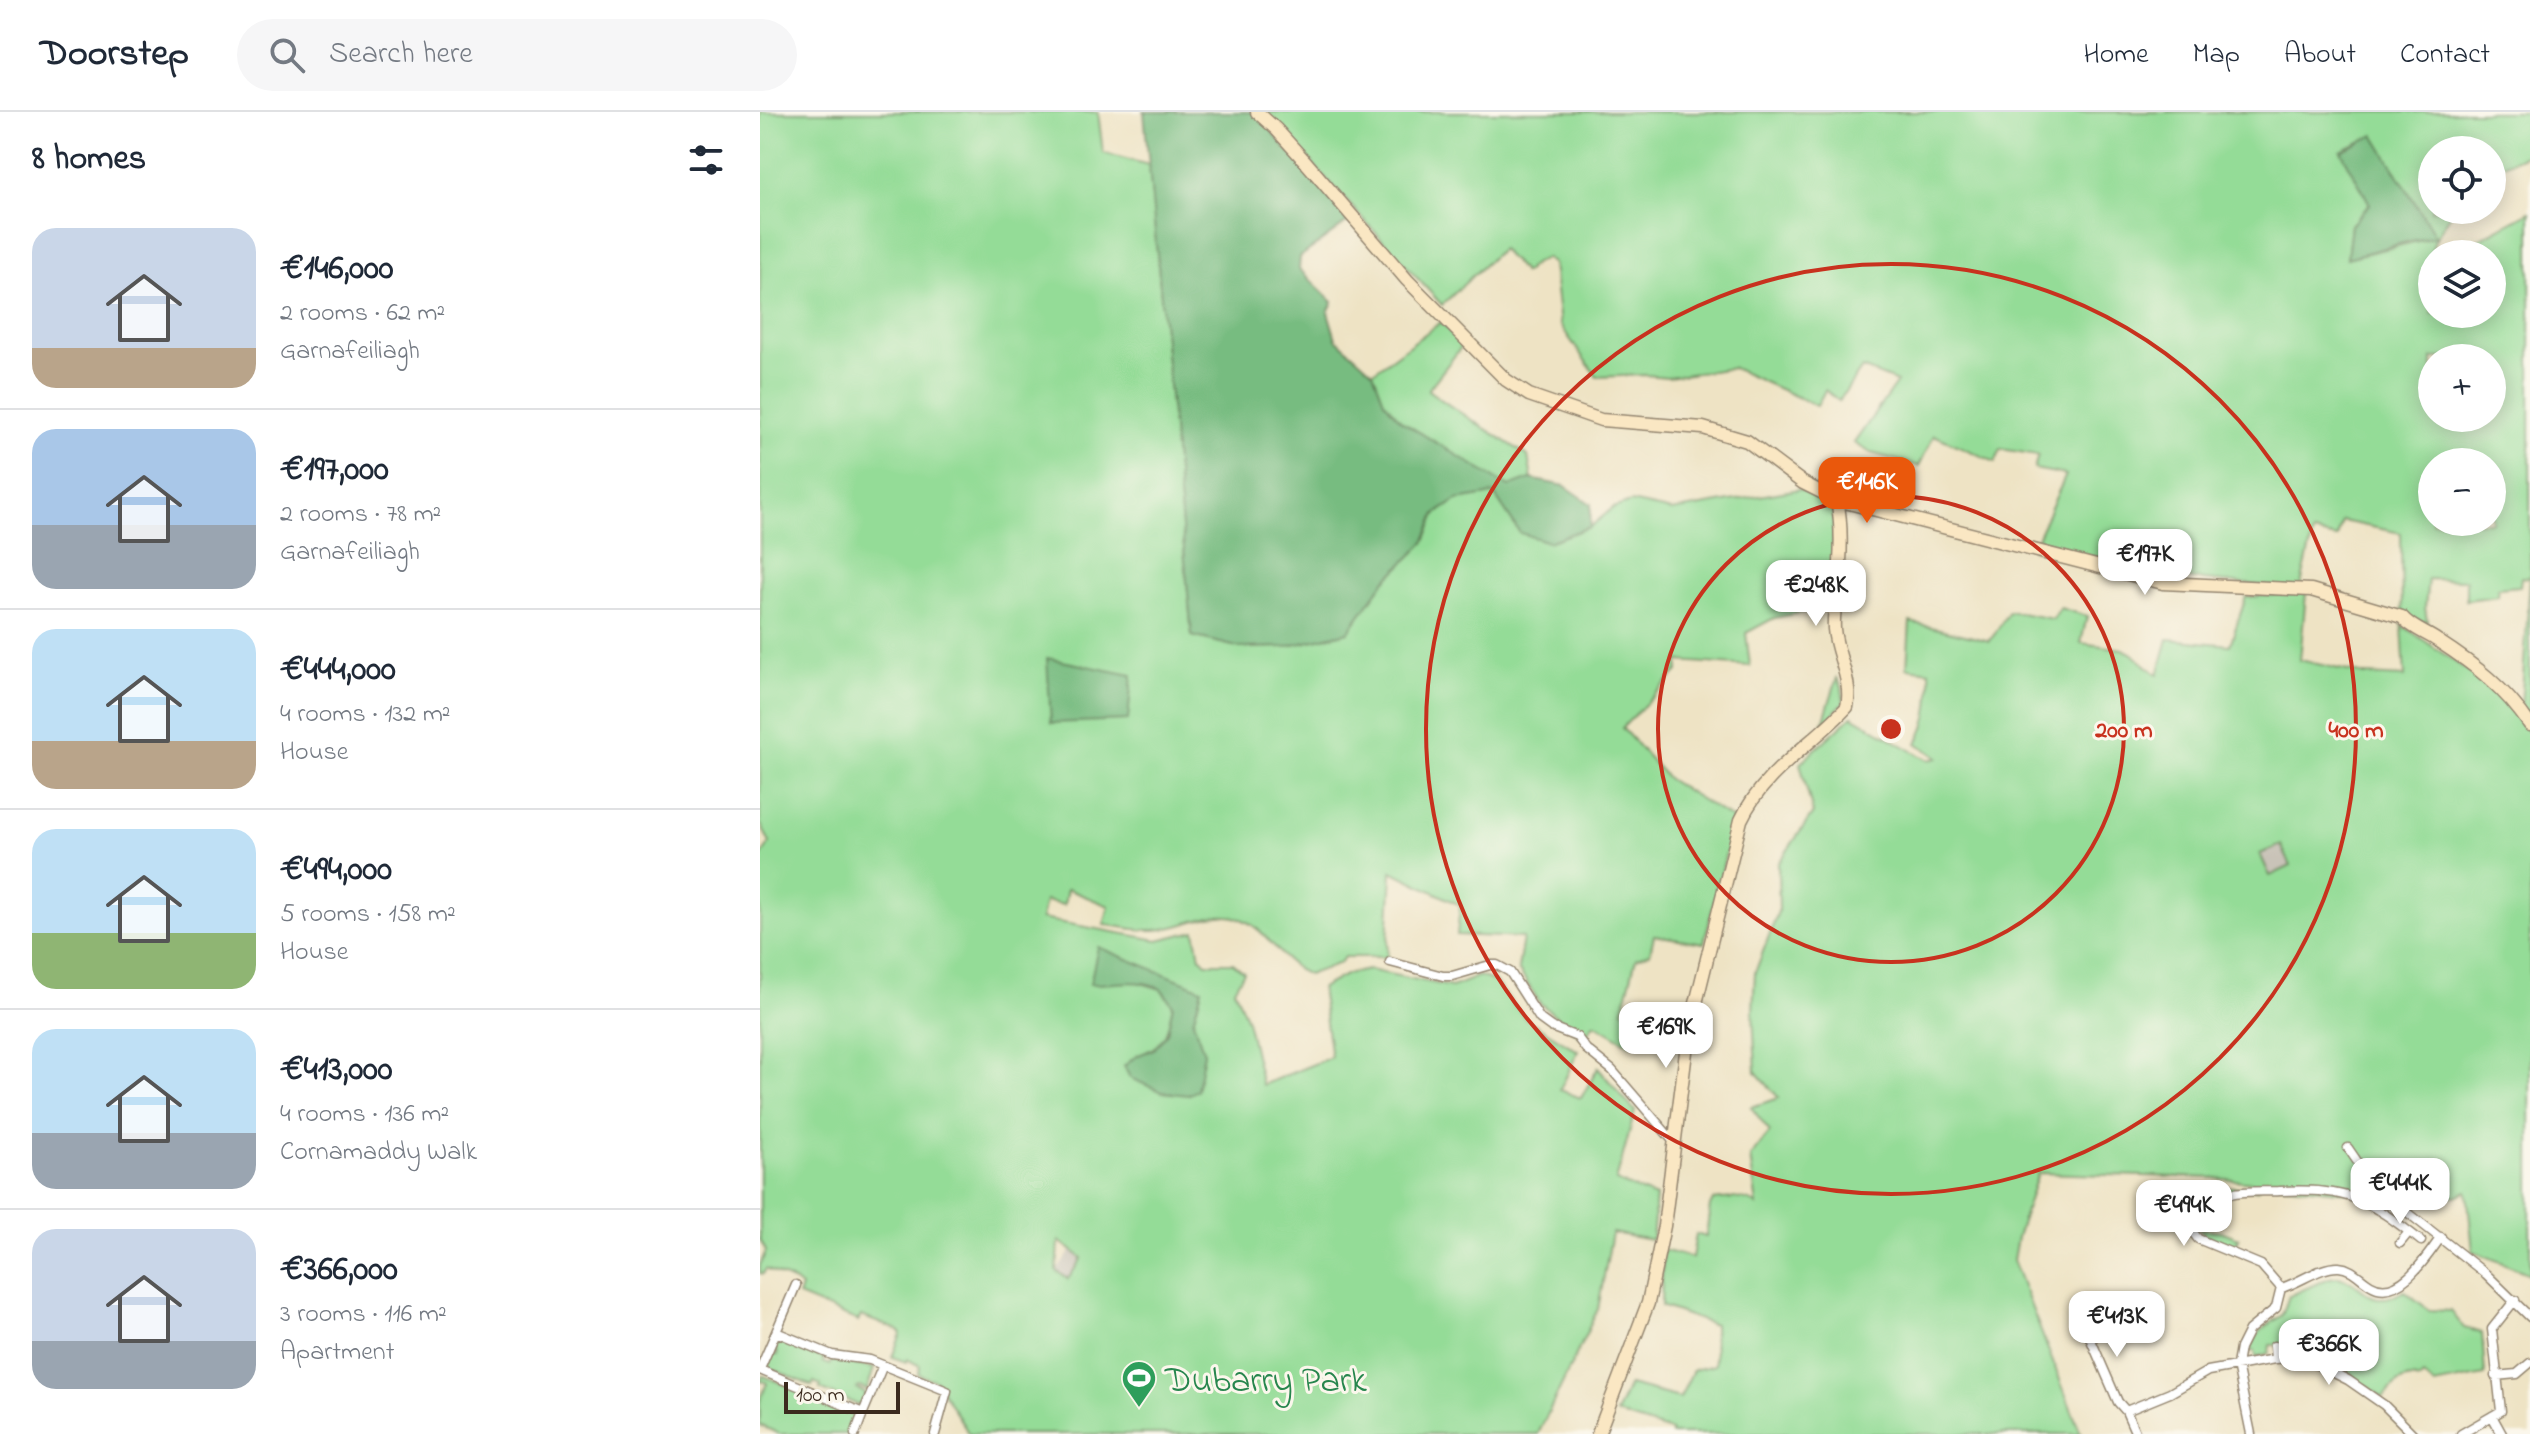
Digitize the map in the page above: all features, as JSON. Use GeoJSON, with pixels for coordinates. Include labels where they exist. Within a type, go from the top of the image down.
{"type":"FeatureCollection","features":[{"type":"Feature","properties":{"kind":"street"},"geometry":{"type":"LineString","coordinates":[[1257,112],[1304,160],[1407,280],[1506,380],[1529,395],[1601,420],[1703,428],[1747,441],[1803,483],[1837,500],[2163,583],[2311,590],[2402,617],[2491,679],[2508,695],[2530,725]]}},
{"type":"Feature","properties":{"kind":"street"},"geometry":{"type":"LineString","coordinates":[[1598,1434],[1648,1303],[1664,1226],[1688,1036],[1741,820],[1768,780],[1847,707],[1850,696],[1834,634],[1833,616],[1840,570],[1841,517],[1837,500]]}},
{"type":"Feature","properties":{"kind":"street"},"geometry":{"type":"LineString","coordinates":[[1390,962],[1443,976],[1490,965],[1510,972],[1540,1019],[1577,1037],[1586,1049],[1612,1070],[1675,1142]]}},
{"type":"Feature","properties":{"kind":"street"},"geometry":{"type":"LineString","coordinates":[[2348,1148],[2374,1186],[2441,1237],[2515,1300],[2530,1317]]}},
{"type":"Feature","properties":{"kind":"street"},"geometry":{"type":"LineString","coordinates":[[2190,1187],[2192,1231],[2198,1239],[2261,1265],[2281,1288]]}},
{"type":"Feature","properties":{"kind":"street"},"geometry":{"type":"LineString","coordinates":[[2191,1209],[2209,1208],[2225,1196],[2239,1193],[2333,1192],[2375,1207],[2421,1241]]}},
{"type":"Feature","properties":{"kind":"street"},"geometry":{"type":"LineString","coordinates":[[2400,1243],[2409,1232]]}},
{"type":"Feature","properties":{"kind":"street"},"geometry":{"type":"LineString","coordinates":[[2281,1288],[2336,1267],[2349,1270],[2374,1287],[2387,1288],[2411,1275],[2441,1237]]}},
{"type":"Feature","properties":{"kind":"street"},"geometry":{"type":"LineString","coordinates":[[796,1285],[760,1370],[863,1413]]}},
{"type":"Feature","properties":{"kind":"street"},"geometry":{"type":"LineString","coordinates":[[2251,1434],[2237,1365],[2240,1348],[2253,1325],[2274,1310],[2281,1288]]}},
{"type":"Feature","properties":{"kind":"street"},"geometry":{"type":"LineString","coordinates":[[2461,1434],[2501,1409],[2492,1327],[2515,1300]]}},
{"type":"Feature","properties":{"kind":"street"},"geometry":{"type":"LineString","coordinates":[[2089,1336],[2144,1315]]}},
{"type":"Feature","properties":{"kind":"street"},"geometry":{"type":"LineString","coordinates":[[2084,1324],[2118,1402],[2126,1411],[2136,1434]]}},
{"type":"Feature","properties":{"kind":"street"},"geometry":{"type":"LineString","coordinates":[[776,1332],[832,1355],[870,1360],[947,1391],[935,1434]]}},
{"type":"Feature","properties":{"kind":"street"},"geometry":{"type":"LineString","coordinates":[[2274,1346],[2275,1359]]}},
{"type":"Feature","properties":{"kind":"street"},"geometry":{"type":"LineString","coordinates":[[2126,1411],[2170,1393],[2208,1371],[2275,1359],[2307,1361],[2338,1374],[2375,1398],[2413,1434]]}},
{"type":"Feature","properties":{"kind":"street"},"geometry":{"type":"LineString","coordinates":[[2495,1376],[2517,1374],[2530,1363]]}},
{"type":"Feature","properties":{"kind":"street"},"geometry":{"type":"LineString","coordinates":[[855,1434],[883,1365]]}},
{"type":"Feature","properties":{"kind":"street"},"geometry":{"type":"LineString","coordinates":[[2492,1416],[2502,1434]]}},
{"type":"Feature","properties":{"kind":"shaded area"},"geometry":{"type":"Polygon","coordinates":[[[2282,845],[2291,866],[2269,876],[2260,854],[2282,845]]]}},
{"type":"Feature","properties":{"kind":"shaded area"},"geometry":{"type":"Polygon","coordinates":[[[1071,1251],[1082,1259],[1068,1279],[1057,1271],[1071,1251]]]}},
{"type":"Feature","properties":{"kind":"green space"},"geometry":{"type":"Polygon","coordinates":[[[760,112],[1098,112],[1103,153],[1149,165],[1192,636],[1241,648],[1285,647],[1347,632],[1384,582],[1424,543],[1436,514],[1457,500],[1494,494],[1520,533],[1590,527],[1613,508],[1631,502],[1672,511],[1800,489],[1824,501],[1833,511],[1833,564],[1826,607],[1774,618],[1746,633],[1750,666],[1678,661],[1679,670],[1622,728],[1668,779],[1734,820],[1704,943],[1654,935],[1650,953],[1636,958],[1623,1010],[1640,1015],[1631,1045],[1594,1023],[1584,1039],[1540,1003],[1518,969],[1523,938],[1457,935],[1460,905],[1392,871],[1387,957],[1344,957],[1340,963],[1308,975],[1290,963],[1251,924],[1241,919],[1208,917],[1165,929],[1142,930],[1104,925],[1109,906],[1067,889],[1064,905],[1045,901],[1041,919],[1158,940],[1195,931],[1200,957],[1206,963],[1233,963],[1244,972],[1234,989],[1247,1020],[1262,1085],[1331,1057],[1321,988],[1347,974],[1369,970],[1452,987],[1479,976],[1494,981],[1525,1018],[1578,1051],[1560,1090],[1581,1098],[1598,1068],[1635,1111],[1616,1181],[1656,1197],[1652,1240],[1612,1233],[1598,1309],[1538,1434],[969,1434],[936,1381],[918,1374],[920,1366],[907,1359],[906,1362],[892,1357],[901,1334],[898,1330],[861,1316],[858,1321],[798,1296],[801,1287],[795,1282],[766,1269],[763,1274],[760,1273],[766,1251],[760,1239],[760,858],[770,843],[760,823],[760,112]],[[1134,981],[1161,989],[1173,1005],[1164,1038],[1154,1048],[1136,1056],[1204,1053],[1193,1021],[1202,989],[1134,981]],[[1059,1241],[1057,1271],[1068,1279],[1082,1258],[1059,1241]]]}},
{"type":"Feature","properties":{"kind":"green space"},"geometry":{"type":"Polygon","coordinates":[[[1144,112],[1253,112],[1261,119],[1349,221],[1300,257],[1299,269],[1333,302],[1328,312],[1336,339],[1373,372],[1384,401],[1401,421],[1509,487],[1530,479],[1565,486],[1591,504],[1590,527],[1548,542],[1520,533],[1494,494],[1457,500],[1436,514],[1424,543],[1384,582],[1348,632],[1285,647],[1241,648],[1192,636],[1144,112]]]}},
{"type":"Feature","properties":{"kind":"green space"},"geometry":{"type":"Polygon","coordinates":[[[1265,112],[2530,112],[2530,153],[2506,164],[2506,136],[2418,136],[2418,221],[2342,151],[2370,204],[2351,225],[2347,258],[2418,241],[2418,328],[2506,328],[2506,240],[2477,240],[2530,212],[2530,578],[2521,577],[2520,586],[2498,588],[2497,596],[2466,600],[2466,580],[2428,579],[2427,622],[2402,617],[2401,533],[2342,521],[2337,538],[2313,533],[2300,589],[2160,576],[2032,549],[2066,475],[2034,469],[2038,455],[2001,449],[1995,462],[1934,435],[1919,466],[1871,453],[1854,443],[1897,382],[1862,368],[1839,401],[1825,390],[1817,406],[1733,368],[1668,377],[1597,377],[1560,325],[1553,264],[1546,258],[1524,273],[1501,249],[1442,305],[1265,112]]]}},
{"type":"Feature","properties":{"kind":"green space"},"geometry":{"type":"Polygon","coordinates":[[[2374,135],[2418,207],[2418,224],[2428,224],[2436,237],[2347,258],[2351,225],[2370,204],[2341,151],[2374,135]]]}},
{"type":"Feature","properties":{"kind":"green space"},"geometry":{"type":"Polygon","coordinates":[[[2422,224],[2445,224],[2436,237],[2422,224]]]}},
{"type":"Feature","properties":{"kind":"green space"},"geometry":{"type":"Polygon","coordinates":[[[1441,322],[1462,346],[1428,390],[1528,456],[1532,479],[1509,487],[1401,421],[1384,401],[1373,372],[1441,322]]]}},
{"type":"Feature","properties":{"kind":"green space"},"geometry":{"type":"Polygon","coordinates":[[[2530,578],[2530,718],[2521,707],[2530,578]]]}},
{"type":"Feature","properties":{"kind":"green space"},"geometry":{"type":"Polygon","coordinates":[[[2306,593],[2300,660],[2365,675],[2405,677],[2402,625],[2491,687],[2530,733],[2530,1274],[2473,1251],[2467,1191],[2456,1196],[2359,1193],[2214,1178],[2038,1173],[2017,1237],[2013,1260],[2081,1434],[1671,1434],[1671,1431],[1616,1414],[1629,1385],[1680,1398],[1693,1370],[1715,1365],[1714,1325],[1661,1306],[1663,1250],[1692,1258],[1696,1234],[1706,1237],[1713,1200],[1742,1199],[1757,1205],[1750,1157],[1770,1132],[1751,1107],[1779,1098],[1756,1072],[1755,973],[1779,909],[1778,864],[1813,813],[1800,763],[1852,716],[1928,760],[1938,758],[1917,743],[1929,708],[1930,671],[1907,668],[1910,622],[1990,641],[2009,611],[2053,619],[2060,608],[2087,616],[2081,643],[2123,649],[2158,675],[2168,639],[2230,645],[2246,597],[2306,593]],[[2281,845],[2260,854],[2270,876],[2291,866],[2281,845]]]}},
{"type":"Feature","properties":{"kind":"green space"},"geometry":{"type":"Polygon","coordinates":[[[1047,658],[1132,675],[1128,720],[1051,723],[1047,658]]]}},
{"type":"Feature","properties":{"kind":"green space"},"geometry":{"type":"Polygon","coordinates":[[[1837,678],[1844,702],[1822,726],[1837,678]]]}},
{"type":"Feature","properties":{"kind":"green space"},"geometry":{"type":"Polygon","coordinates":[[[1098,947],[1202,989],[1193,1021],[1204,1053],[1197,1090],[1188,1095],[1162,1092],[1130,1078],[1124,1066],[1136,1056],[1154,1049],[1167,1033],[1173,1005],[1154,985],[1136,982],[1090,984],[1098,947]]]}},
{"type":"Feature","properties":{"kind":"green space"},"geometry":{"type":"Polygon","coordinates":[[[2198,1187],[2258,1189],[2230,1191],[2203,1205],[2198,1201],[2198,1187]]]}},
{"type":"Feature","properties":{"kind":"green space"},"geometry":{"type":"Polygon","coordinates":[[[2199,1229],[2221,1231],[2239,1238],[2235,1247],[2206,1236],[2199,1229]]]}},
{"type":"Feature","properties":{"kind":"green space"},"geometry":{"type":"Polygon","coordinates":[[[2338,1277],[2374,1297],[2392,1296],[2405,1291],[2429,1310],[2451,1311],[2464,1328],[2482,1333],[2485,1375],[2434,1385],[2423,1376],[2419,1380],[2404,1380],[2383,1398],[2366,1385],[2324,1364],[2280,1354],[2277,1345],[2270,1345],[2269,1353],[2256,1357],[2255,1351],[2249,1351],[2259,1332],[2282,1315],[2289,1296],[2338,1277]]]}},
{"type":"Feature","properties":{"kind":"green space"},"geometry":{"type":"Polygon","coordinates":[[[781,1340],[824,1358],[823,1362],[830,1365],[832,1361],[874,1368],[867,1390],[857,1389],[865,1393],[861,1404],[820,1389],[821,1385],[814,1382],[812,1386],[770,1368],[772,1354],[777,1355],[778,1352],[774,1351],[781,1340]]]}},
{"type":"Feature","properties":{"kind":"green space"},"geometry":{"type":"Polygon","coordinates":[[[764,1376],[855,1414],[857,1420],[851,1434],[779,1434],[760,1425],[760,1401],[767,1383],[760,1380],[764,1376]]]}},
{"type":"Feature","properties":{"kind":"place","name":"Dubarry Park"},"geometry":{"type":"Point","coordinates":[1139,1409]}}]}
